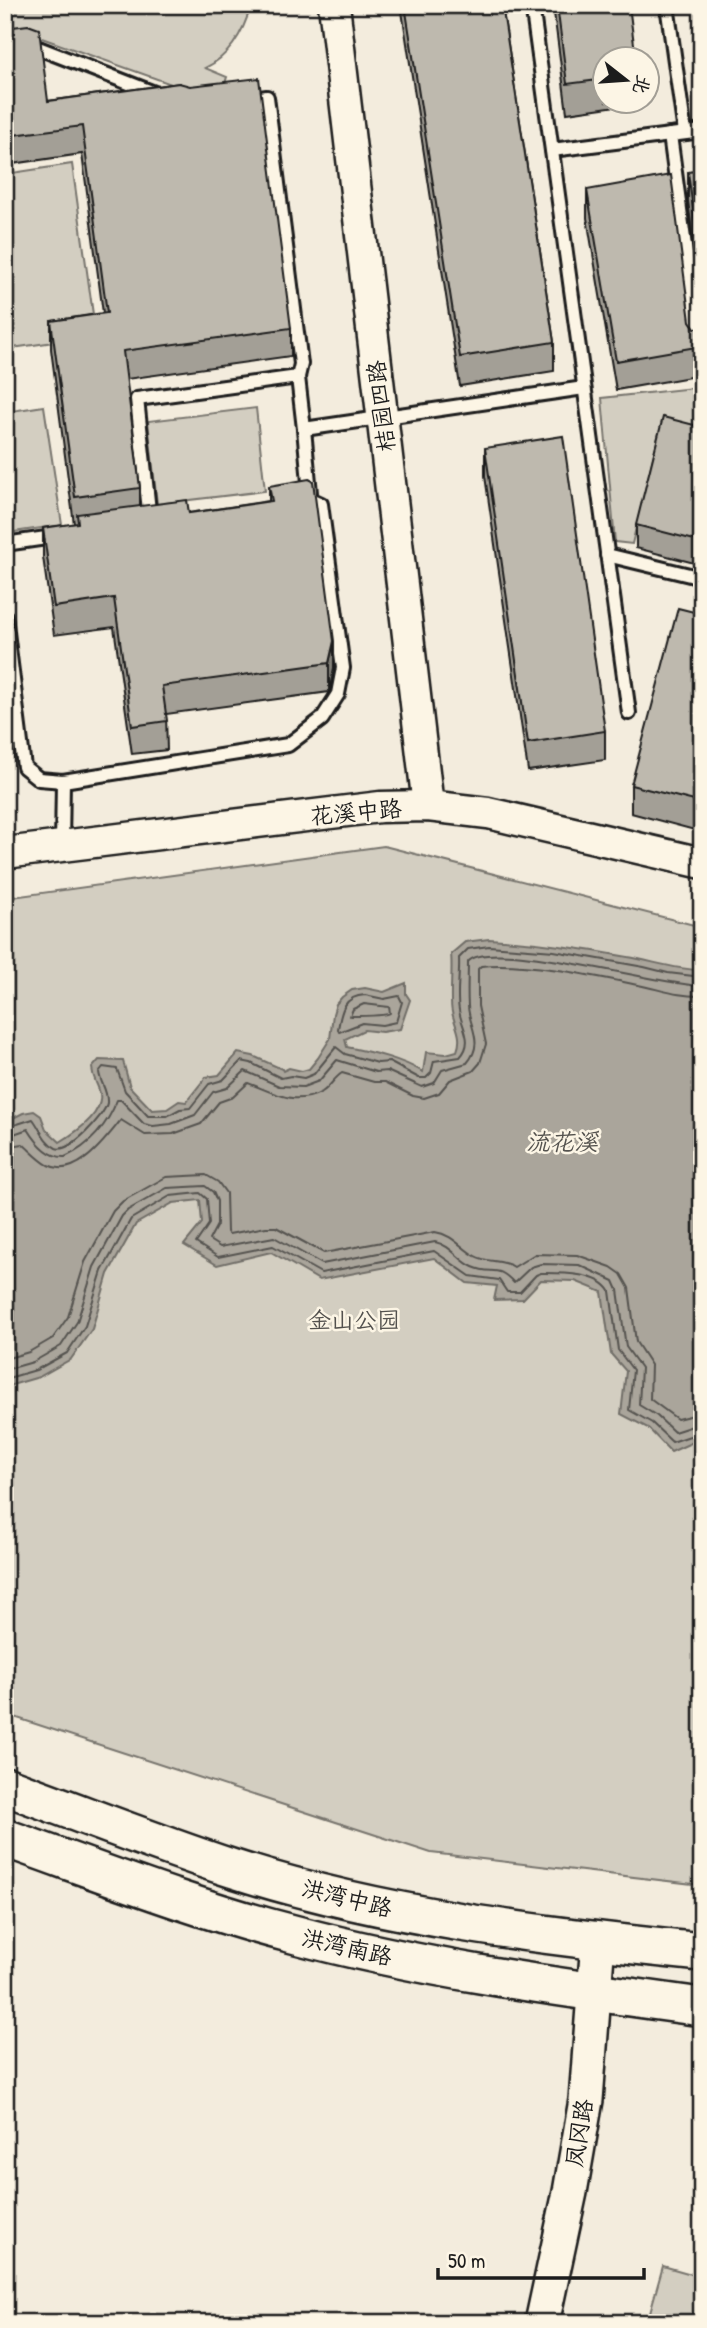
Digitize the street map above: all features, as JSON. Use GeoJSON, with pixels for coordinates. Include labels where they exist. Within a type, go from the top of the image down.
{"type":"FeatureCollection","features":[{"type":"Feature","properties":{"kind":"main road","name":"洪湾中路"},"geometry":{"type":"LineString","coordinates":[[5,1786],[232,1868],[420,1916],[598,1941],[702,1952]]}},
{"type":"Feature","properties":{"kind":"main road","name":"洪湾南路"},"geometry":{"type":"LineString","coordinates":[[5,1838],[176,1899],[293,1935],[408,1962],[702,2007]]}},
{"type":"Feature","properties":{"kind":"main road","name":"凤冈路"},"geometry":{"type":"LineString","coordinates":[[542,2323],[570,2192],[586,2100],[598,1941]]}},
{"type":"Feature","properties":{"kind":"street","name":"桔园四路"},"geometry":{"type":"LineString","coordinates":[[334,5],[428,806]]}},
{"type":"Feature","properties":{"kind":"street","name":"花溪中路"},"geometry":{"type":"LineString","coordinates":[[5,853],[380,807],[428,806],[501,815],[702,863]]}},
{"type":"Feature","properties":{"kind":"lane"},"geometry":{"type":"LineString","coordinates":[[532,5],[629,713]]}},
{"type":"Feature","properties":{"kind":"lane"},"geometry":{"type":"LineString","coordinates":[[667,5],[685,133]]}},
{"type":"Feature","properties":{"kind":"lane"},"geometry":{"type":"LineString","coordinates":[[5,36],[163,96]]}},
{"type":"Feature","properties":{"kind":"lane"},"geometry":{"type":"LineString","coordinates":[[5,615],[24,767],[39,779],[63,780],[288,745],[322,719],[338,694],[343,668],[321,504],[304,500],[304,429],[298,377],[301,365],[267,97],[228,102]]}},
{"type":"Feature","properties":{"kind":"lane"},"geometry":{"type":"LineString","coordinates":[[552,150],[702,131]]}},
{"type":"Feature","properties":{"kind":"lane"},"geometry":{"type":"LineString","coordinates":[[670,135],[699,349]]}},
{"type":"Feature","properties":{"kind":"lane"},"geometry":{"type":"LineString","coordinates":[[150,524],[137,399],[298,377]]}},
{"type":"Feature","properties":{"kind":"lane"},"geometry":{"type":"LineString","coordinates":[[304,429],[584,388]]}},
{"type":"Feature","properties":{"kind":"lane"},"geometry":{"type":"LineString","coordinates":[[5,544],[71,535]]}},
{"type":"Feature","properties":{"kind":"lane"},"geometry":{"type":"LineString","coordinates":[[607,555],[702,578]]}},
{"type":"Feature","properties":{"kind":"lane"},"geometry":{"type":"LineString","coordinates":[[62,846],[63,780]]}},
{"type":"Feature","properties":{"kind":"green space"},"geometry":{"type":"Polygon","coordinates":[[[5,5],[251,5],[235,42],[222,57],[205,68],[227,77],[219,101],[5,25],[5,5]]]}},
{"type":"Feature","properties":{"kind":"green space"},"geometry":{"type":"Polygon","coordinates":[[[72,164],[96,336],[5,349],[5,174],[72,164]]]}},
{"type":"Feature","properties":{"kind":"green space"},"geometry":{"type":"Polygon","coordinates":[[[702,387],[702,443],[659,433],[632,544],[615,542],[602,398],[702,387]]]}},
{"type":"Feature","properties":{"kind":"green space"},"geometry":{"type":"Polygon","coordinates":[[[44,406],[62,525],[7,533],[5,412],[44,406]]]}},
{"type":"Feature","properties":{"kind":"green space"},"geometry":{"type":"Polygon","coordinates":[[[256,408],[265,491],[157,504],[148,421],[256,408]]]}},
{"type":"Feature","properties":{"kind":"green space","name":"金山公园"},"geometry":{"type":"Polygon","coordinates":[[[384,846],[702,927],[702,1885],[431,1853],[5,1714],[5,898],[384,846]]]}},
{"type":"Feature","properties":{"kind":"green space"},"geometry":{"type":"Polygon","coordinates":[[[663,2266],[702,2277],[702,2307],[697,2323],[647,2323],[663,2266]]]}},
{"type":"Feature","properties":{"kind":"water","name":"流花溪"},"geometry":{"type":"Polygon","coordinates":[[[489,939],[576,948],[702,970],[702,1438],[671,1452],[648,1428],[621,1414],[626,1371],[611,1354],[602,1292],[575,1281],[541,1280],[523,1299],[494,1300],[497,1286],[467,1283],[434,1258],[319,1280],[271,1252],[217,1265],[184,1245],[202,1223],[200,1200],[173,1203],[136,1224],[108,1274],[92,1329],[71,1359],[39,1377],[5,1387],[5,1122],[34,1111],[41,1116],[46,1129],[60,1142],[88,1121],[98,1106],[99,1090],[92,1068],[99,1060],[123,1061],[130,1087],[152,1110],[167,1109],[179,1101],[186,1102],[206,1077],[219,1075],[238,1053],[253,1056],[283,1071],[289,1068],[302,1071],[309,1069],[330,1039],[333,1014],[342,997],[352,990],[365,988],[384,992],[406,983],[406,994],[410,1000],[400,1029],[382,1032],[364,1030],[345,1039],[347,1047],[396,1060],[423,1072],[426,1052],[446,1054],[457,1051],[459,1046],[451,1006],[451,954],[465,942],[489,939]]]}},
{"type":"Feature","properties":{"kind":"building"},"geometry":{"type":"Polygon","coordinates":[[[405,5],[502,5],[554,342],[460,357],[405,5]]]}},
{"type":"Feature","properties":{"kind":"building"},"geometry":{"type":"Polygon","coordinates":[[[557,5],[629,5],[634,46],[592,46],[592,81],[567,84],[557,5]]]}},
{"type":"Feature","properties":{"kind":"building"},"geometry":{"type":"Polygon","coordinates":[[[28,25],[39,29],[48,101],[179,83],[190,86],[259,78],[291,328],[123,351],[140,488],[75,497],[51,321],[107,313],[82,126],[5,136],[5,28],[28,25]]]}},
{"type":"Feature","properties":{"kind":"building"},"geometry":{"type":"Polygon","coordinates":[[[702,170],[702,275],[688,172],[702,170]]]}},
{"type":"Feature","properties":{"kind":"building"},"geometry":{"type":"Polygon","coordinates":[[[671,175],[690,321],[695,328],[702,328],[702,346],[616,361],[587,190],[671,175]]]}},
{"type":"Feature","properties":{"kind":"building"},"geometry":{"type":"Polygon","coordinates":[[[663,417],[702,427],[702,542],[636,525],[663,417]]]}},
{"type":"Feature","properties":{"kind":"building"},"geometry":{"type":"Polygon","coordinates":[[[563,436],[605,731],[528,743],[485,448],[563,436]]]}},
{"type":"Feature","properties":{"kind":"building"},"geometry":{"type":"Polygon","coordinates":[[[309,479],[313,481],[334,641],[329,663],[162,686],[167,721],[132,726],[114,598],[54,607],[43,528],[78,523],[77,514],[187,500],[189,513],[272,501],[269,486],[309,479]]]}},
{"type":"Feature","properties":{"kind":"building"},"geometry":{"type":"Polygon","coordinates":[[[678,608],[702,614],[702,803],[631,785],[678,608]]]}}]}
